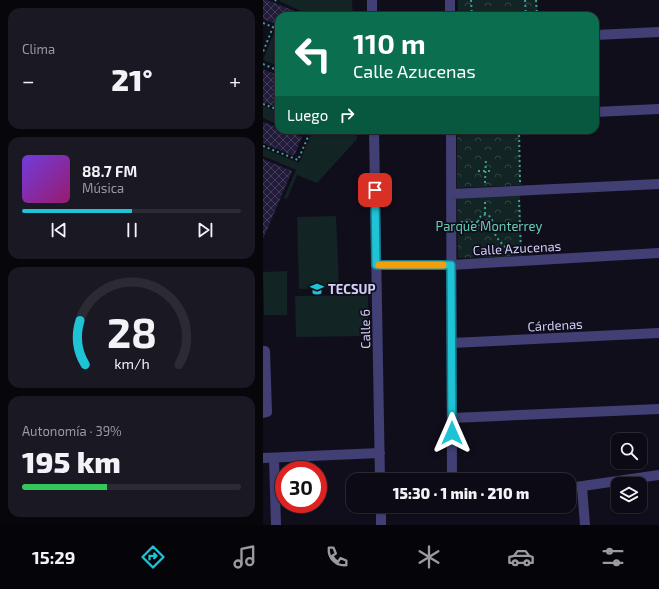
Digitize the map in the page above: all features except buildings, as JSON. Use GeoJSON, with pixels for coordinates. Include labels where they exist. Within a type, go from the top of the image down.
{"type":"FeatureCollection","features":[{"type":"Feature","properties":{"kind":"street"},"geometry":{"type":"LineString","coordinates":[[371,0],[372,12]]}},
{"type":"Feature","properties":{"kind":"street"},"geometry":{"type":"LineString","coordinates":[[450,0],[450,12]]}},
{"type":"Feature","properties":{"kind":"street"},"geometry":{"type":"LineString","coordinates":[[599,35],[659,32]]}},
{"type":"Feature","properties":{"kind":"street"},"geometry":{"type":"LineString","coordinates":[[599,112],[659,109]]}},
{"type":"Feature","properties":{"kind":"street","name":"Calle 6"},"geometry":{"type":"LineString","coordinates":[[374,134],[380,473]]}},
{"type":"Feature","properties":{"kind":"street"},"geometry":{"type":"LineString","coordinates":[[451,134],[453,473]]}},
{"type":"Feature","properties":{"kind":"street"},"geometry":{"type":"LineString","coordinates":[[451,194],[520,188],[659,184]]}},
{"type":"Feature","properties":{"kind":"street","name":"Calle Azucenas"},"geometry":{"type":"LineString","coordinates":[[376,265],[451,265],[517,258],[659,253]]}},
{"type":"Feature","properties":{"kind":"street","name":"Cárdenas"},"geometry":{"type":"LineString","coordinates":[[452,343],[659,333]]}},
{"type":"Feature","properties":{"kind":"street"},"geometry":{"type":"LineString","coordinates":[[263,351],[265,351],[267,412],[263,412]]}},
{"type":"Feature","properties":{"kind":"street"},"geometry":{"type":"LineString","coordinates":[[452,418],[659,409]]}},
{"type":"Feature","properties":{"kind":"street"},"geometry":{"type":"LineString","coordinates":[[263,458],[380,453]]}},
{"type":"Feature","properties":{"kind":"street"},"geometry":{"type":"LineString","coordinates":[[274,458],[277,525]]}},
{"type":"Feature","properties":{"kind":"street"},"geometry":{"type":"LineString","coordinates":[[576,487],[659,475]]}},
{"type":"Feature","properties":{"kind":"street"},"geometry":{"type":"LineString","coordinates":[[582,487],[585,525]]}},
{"type":"Feature","properties":{"kind":"street"},"geometry":{"type":"LineString","coordinates":[[381,513],[381,525]]}},
{"type":"Feature","properties":{"kind":"path"},"geometry":{"type":"LineString","coordinates":[[471,0],[472,12]]}},
{"type":"Feature","properties":{"kind":"path"},"geometry":{"type":"LineString","coordinates":[[525,0],[526,12]]}},
{"type":"Feature","properties":{"kind":"path"},"geometry":{"type":"LineString","coordinates":[[536,0],[537,12]]}},
{"type":"Feature","properties":{"kind":"path"},"geometry":{"type":"LineString","coordinates":[[263,23],[273,27],[263,52]]}},
{"type":"Feature","properties":{"kind":"path"},"geometry":{"type":"LineString","coordinates":[[263,64],[275,69]]}},
{"type":"Feature","properties":{"kind":"path"},"geometry":{"type":"LineString","coordinates":[[263,104],[275,108]]}},
{"type":"Feature","properties":{"kind":"path"},"geometry":{"type":"LineString","coordinates":[[263,146],[298,160],[309,134]]}},
{"type":"Feature","properties":{"kind":"path"},"geometry":{"type":"LineString","coordinates":[[517,258],[520,188],[519,134]]}},
{"type":"Feature","properties":{"kind":"path"},"geometry":{"type":"LineString","coordinates":[[485,186],[486,158]]}},
{"type":"Feature","properties":{"kind":"path"},"geometry":{"type":"LineString","coordinates":[[478,171],[492,171]]}},
{"type":"Feature","properties":{"kind":"path"},"geometry":{"type":"LineString","coordinates":[[485,197],[485,214]]}},
{"type":"Feature","properties":{"kind":"path"},"geometry":{"type":"LineString","coordinates":[[485,214],[491,217],[496,237],[517,258]]}},
{"type":"Feature","properties":{"kind":"path"},"geometry":{"type":"LineString","coordinates":[[478,222],[480,217],[485,214]]}},
{"type":"Feature","properties":{"kind":"path"},"geometry":{"type":"LineString","coordinates":[[459,222],[478,222]]}},
{"type":"Feature","properties":{"kind":"path"},"geometry":{"type":"LineString","coordinates":[[478,222],[479,226],[485,229],[491,227],[493,224]]}},
{"type":"Feature","properties":{"kind":"green space"},"geometry":{"type":"Polygon","coordinates":[[[352,0],[353,12],[303,12],[279,1],[352,0]]]}},
{"type":"Feature","properties":{"kind":"green space"},"geometry":{"type":"Polygon","coordinates":[[[458,0],[537,0],[538,12],[458,12],[458,0]]]}},
{"type":"Feature","properties":{"kind":"green space"},"geometry":{"type":"Polygon","coordinates":[[[275,30],[275,64],[263,60],[275,30]]]}},
{"type":"Feature","properties":{"kind":"green space"},"geometry":{"type":"Polygon","coordinates":[[[263,106],[275,110],[275,123],[263,118],[263,106]]]}},
{"type":"Feature","properties":{"kind":"green space"},"geometry":{"type":"Polygon","coordinates":[[[311,134],[357,134],[357,139],[317,183],[297,175],[287,199],[284,198],[296,170],[263,156],[263,148],[299,163],[311,134]]]}},
{"type":"Feature","properties":{"kind":"green space"},"geometry":{"type":"Polygon","coordinates":[[[457,134],[519,134],[521,185],[457,188],[457,134]]]}},
{"type":"Feature","properties":{"kind":"green space","name":"Parque Monterrey"},"geometry":{"type":"Polygon","coordinates":[[[520,194],[522,256],[458,258],[457,197],[520,194]]]}},
{"type":"Feature","properties":{"kind":"green space"},"geometry":{"type":"Polygon","coordinates":[[[336,216],[339,288],[299,289],[297,217],[336,216]]]}},
{"type":"Feature","properties":{"kind":"green space"},"geometry":{"type":"Polygon","coordinates":[[[287,271],[287,315],[264,315],[263,272],[287,271]]]}},
{"type":"Feature","properties":{"kind":"green space"},"geometry":{"type":"Polygon","coordinates":[[[368,295],[368,336],[296,337],[295,296],[368,295]]]}},
{"type":"Feature","properties":{"kind":"slow traffic"},"geometry":{"type":"LineString","coordinates":[[379,265],[443,265]]}},
{"type":"Feature","properties":{"kind":"place","name":"TECSUP"},"geometry":{"type":"Point","coordinates":[317,289]}},
{"type":"Feature","properties":{"kind":"route"},"geometry":{"type":"LineString","coordinates":[[375,190],[376,265],[451,265],[452,433]]}}]}
